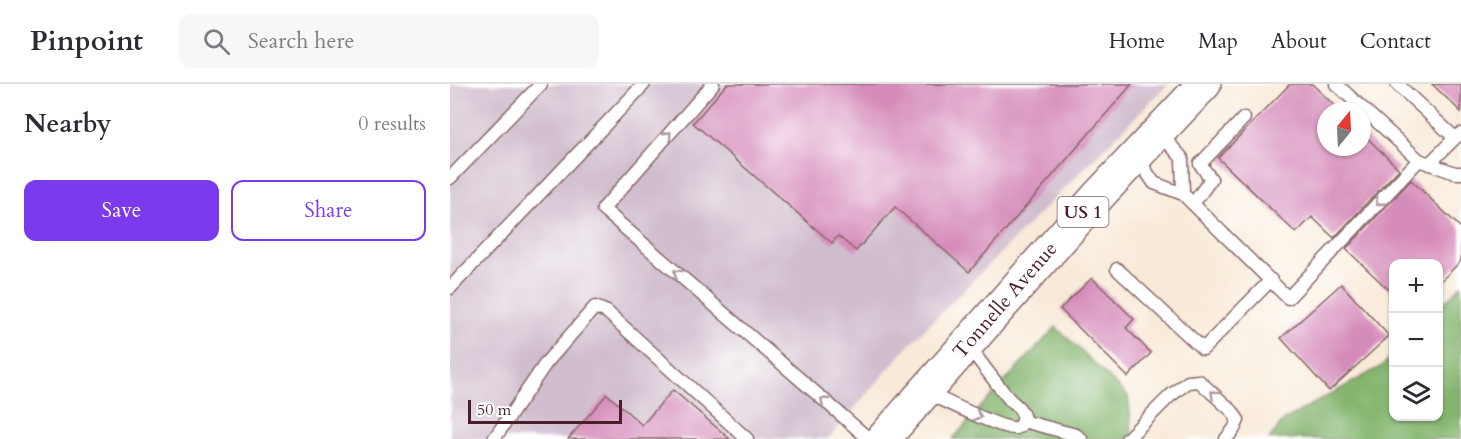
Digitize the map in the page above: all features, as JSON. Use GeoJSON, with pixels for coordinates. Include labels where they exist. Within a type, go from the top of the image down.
{"type":"FeatureCollection","features":[{"type":"Feature","properties":{"kind":"main road","name":"Tonnelle Avenue"},"geometry":{"type":"LineString","coordinates":[[883,439],[1100,194],[1203,84]]}},
{"type":"Feature","properties":{"kind":"lane"},"geometry":{"type":"LineString","coordinates":[[450,178],[541,84]]}},
{"type":"Feature","properties":{"kind":"lane"},"geometry":{"type":"LineString","coordinates":[[450,288],[644,84]]}},
{"type":"Feature","properties":{"kind":"lane"},"geometry":{"type":"LineString","coordinates":[[712,84],[603,209],[869,439]]}},
{"type":"Feature","properties":{"kind":"lane"},"geometry":{"type":"LineString","coordinates":[[1336,84],[1424,162],[1461,173]]}},
{"type":"Feature","properties":{"kind":"lane"},"geometry":{"type":"LineString","coordinates":[[1136,156],[1154,183],[1183,194],[1288,298],[1424,162],[1458,135],[1397,84]]}},
{"type":"Feature","properties":{"kind":"lane"},"geometry":{"type":"LineString","coordinates":[[1193,204],[1211,179],[1200,164],[1244,118]]}},
{"type":"Feature","properties":{"kind":"lane"},"geometry":{"type":"LineString","coordinates":[[1159,132],[1182,158],[1183,194]]}},
{"type":"Feature","properties":{"kind":"lane"},"geometry":{"type":"LineString","coordinates":[[1117,269],[1203,349],[1271,280]]}},
{"type":"Feature","properties":{"kind":"lane"},"geometry":{"type":"LineString","coordinates":[[494,439],[546,363],[595,307],[607,312],[747,439]]}},
{"type":"Feature","properties":{"kind":"lane"},"geometry":{"type":"LineString","coordinates":[[925,392],[1006,427],[1016,428],[1021,425],[1023,415],[1021,410],[1011,401],[967,344]]}},
{"type":"Feature","properties":{"kind":"lane"},"geometry":{"type":"LineString","coordinates":[[1127,439],[1170,396],[1188,382],[1199,381],[1232,411],[1238,420],[1227,439]]}},
{"type":"Feature","properties":{"kind":"lane"},"geometry":{"type":"LineString","coordinates":[[1023,420],[1076,435],[1081,439]]}},
{"type":"Feature","properties":{"kind":"shaded area"},"geometry":{"type":"Polygon","coordinates":[[[450,84],[1168,84],[911,343],[828,439],[450,439],[450,84]]]}},
{"type":"Feature","properties":{"kind":"green space"},"geometry":{"type":"Polygon","coordinates":[[[1461,285],[1461,439],[1269,439],[1284,420],[1382,366],[1389,359],[1389,421],[1443,421],[1443,304],[1461,285]]]}},
{"type":"Feature","properties":{"kind":"green space"},"geometry":{"type":"Polygon","coordinates":[[[1056,327],[1128,396],[1133,439],[953,439],[981,407],[1056,327]]]}},
{"type":"Feature","properties":{"kind":"building"},"geometry":{"type":"Polygon","coordinates":[[[727,84],[1132,84],[969,272],[895,207],[856,251],[838,236],[832,243],[693,123],[727,84]]]}},
{"type":"Feature","properties":{"kind":"building"},"geometry":{"type":"Polygon","coordinates":[[[1290,84],[1312,84],[1331,102],[1317,102],[1317,156],[1371,156],[1371,142],[1399,169],[1334,238],[1312,217],[1296,233],[1218,158],[1290,84]]]}},
{"type":"Feature","properties":{"kind":"building"},"geometry":{"type":"Polygon","coordinates":[[[1432,84],[1461,84],[1461,112],[1432,84]]]}},
{"type":"Feature","properties":{"kind":"building"},"geometry":{"type":"Polygon","coordinates":[[[1411,180],[1461,228],[1461,261],[1443,279],[1443,259],[1389,259],[1389,290],[1346,249],[1411,180]]]}},
{"type":"Feature","properties":{"kind":"building"},"geometry":{"type":"Polygon","coordinates":[[[1092,278],[1134,319],[1126,328],[1151,353],[1128,377],[1060,309],[1092,278]]]}},
{"type":"Feature","properties":{"kind":"building"},"geometry":{"type":"Polygon","coordinates":[[[1341,284],[1389,336],[1329,391],[1281,338],[1341,284]]]}},
{"type":"Feature","properties":{"kind":"building"},"geometry":{"type":"Polygon","coordinates":[[[673,390],[730,439],[568,439],[607,394],[642,425],[673,390]]]}}]}
